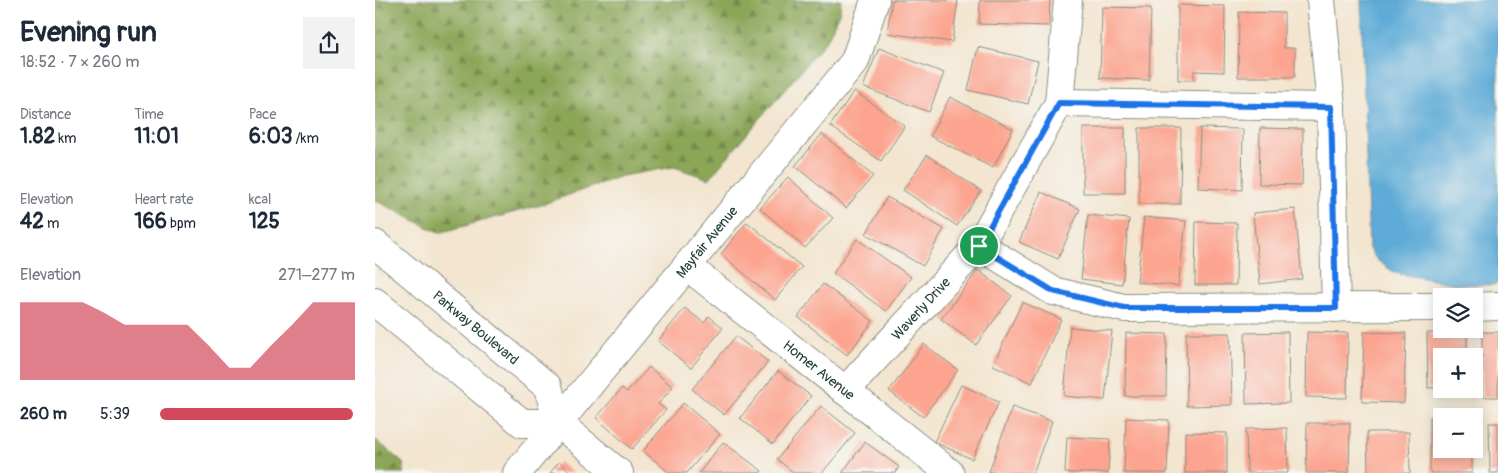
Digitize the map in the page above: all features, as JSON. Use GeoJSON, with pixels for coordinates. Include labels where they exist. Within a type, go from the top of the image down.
{"type":"FeatureCollection","features":[{"type":"Feature","properties":{"kind":"street","name":"Mayfair Avenue"},"geometry":{"type":"LineString","coordinates":[[517,473],[855,62],[875,0]]}},
{"type":"Feature","properties":{"kind":"street","name":"Waverly Drive"},"geometry":{"type":"LineString","coordinates":[[845,391],[979,246],[1059,103],[1069,0]]}},
{"type":"Feature","properties":{"kind":"street"},"geometry":{"type":"LineString","coordinates":[[1321,0],[1331,107],[1336,308]]}},
{"type":"Feature","properties":{"kind":"street"},"geometry":{"type":"LineString","coordinates":[[1059,103],[1331,107]]}},
{"type":"Feature","properties":{"kind":"street","name":"Parkway Boulevard"},"geometry":{"type":"LineString","coordinates":[[375,244],[548,387],[558,423]]}},
{"type":"Feature","properties":{"kind":"street"},"geometry":{"type":"LineString","coordinates":[[979,246],[1053,291],[1124,308],[1433,307]]}},
{"type":"Feature","properties":{"kind":"street","name":"Homer Avenue"},"geometry":{"type":"LineString","coordinates":[[687,266],[950,473]]}},
{"type":"Feature","properties":{"kind":"street"},"geometry":{"type":"LineString","coordinates":[[375,302],[522,424],[558,423],[619,473]]}},
{"type":"Feature","properties":{"kind":"street"},"geometry":{"type":"LineString","coordinates":[[1483,307],[1498,306]]}},
{"type":"Feature","properties":{"kind":"green space"},"geometry":{"type":"Polygon","coordinates":[[[375,0],[841,0],[840,11],[827,40],[709,179],[674,167],[622,176],[541,205],[439,233],[375,200],[375,0]]]}},
{"type":"Feature","properties":{"kind":"green space"},"geometry":{"type":"Polygon","coordinates":[[[375,439],[404,464],[404,473],[375,473],[375,439]]]}},
{"type":"Feature","properties":{"kind":"water"},"geometry":{"type":"Polygon","coordinates":[[[1361,0],[1498,0],[1498,283],[1493,285],[1456,284],[1395,273],[1377,260],[1369,249],[1361,0]]]}},
{"type":"Feature","properties":{"kind":"building"},"geometry":{"type":"Polygon","coordinates":[[[892,0],[958,0],[952,42],[887,33],[892,0]]]}},
{"type":"Feature","properties":{"kind":"building"},"geometry":{"type":"Polygon","coordinates":[[[980,0],[1050,0],[1049,26],[979,24],[980,0]]]}},
{"type":"Feature","properties":{"kind":"building"},"geometry":{"type":"Polygon","coordinates":[[[1178,5],[1225,6],[1224,72],[1194,71],[1194,80],[1178,80],[1178,5]]]}},
{"type":"Feature","properties":{"kind":"building"},"geometry":{"type":"Polygon","coordinates":[[[1102,7],[1151,8],[1149,80],[1100,78],[1102,7]]]}},
{"type":"Feature","properties":{"kind":"building"},"geometry":{"type":"Polygon","coordinates":[[[1239,12],[1284,13],[1284,48],[1295,48],[1295,77],[1238,77],[1239,12]]]}},
{"type":"Feature","properties":{"kind":"building"},"geometry":{"type":"Polygon","coordinates":[[[978,47],[1038,61],[1028,104],[968,90],[978,47]]]}},
{"type":"Feature","properties":{"kind":"building"},"geometry":{"type":"Polygon","coordinates":[[[879,48],[944,73],[929,112],[863,87],[879,48]]]}},
{"type":"Feature","properties":{"kind":"building"},"geometry":{"type":"Polygon","coordinates":[[[854,91],[905,126],[881,161],[830,126],[854,91]]]}},
{"type":"Feature","properties":{"kind":"building"},"geometry":{"type":"Polygon","coordinates":[[[950,97],[1013,129],[993,168],[930,136],[950,97]]]}},
{"type":"Feature","properties":{"kind":"building"},"geometry":{"type":"Polygon","coordinates":[[[1083,128],[1125,128],[1125,193],[1083,193],[1083,128]]]}},
{"type":"Feature","properties":{"kind":"building"},"geometry":{"type":"Polygon","coordinates":[[[1139,128],[1181,128],[1180,204],[1139,204],[1139,128]]]}},
{"type":"Feature","properties":{"kind":"building"},"geometry":{"type":"Polygon","coordinates":[[[1200,128],[1243,129],[1242,190],[1198,188],[1200,128]]]}},
{"type":"Feature","properties":{"kind":"building"},"geometry":{"type":"Polygon","coordinates":[[[1260,128],[1303,129],[1302,185],[1259,184],[1260,128]]]}},
{"type":"Feature","properties":{"kind":"building"},"geometry":{"type":"Polygon","coordinates":[[[822,134],[873,176],[846,208],[795,166],[822,134]]]}},
{"type":"Feature","properties":{"kind":"building"},"geometry":{"type":"Polygon","coordinates":[[[927,155],[981,191],[957,226],[903,190],[927,155]]]}},
{"type":"Feature","properties":{"kind":"building"},"geometry":{"type":"Polygon","coordinates":[[[788,177],[833,218],[805,248],[760,208],[788,177]]]}},
{"type":"Feature","properties":{"kind":"building"},"geometry":{"type":"Polygon","coordinates":[[[1041,192],[1080,209],[1058,259],[1019,242],[1041,192]]]}},
{"type":"Feature","properties":{"kind":"building"},"geometry":{"type":"Polygon","coordinates":[[[887,197],[944,229],[923,266],[866,234],[887,197]]]}},
{"type":"Feature","properties":{"kind":"building"},"geometry":{"type":"Polygon","coordinates":[[[1295,209],[1302,279],[1260,284],[1253,213],[1295,209]]]}},
{"type":"Feature","properties":{"kind":"building"},"geometry":{"type":"Polygon","coordinates":[[[1088,215],[1129,219],[1122,284],[1081,279],[1088,215]]]}},
{"type":"Feature","properties":{"kind":"building"},"geometry":{"type":"Polygon","coordinates":[[[1144,217],[1186,221],[1178,286],[1137,282],[1144,217]]]}},
{"type":"Feature","properties":{"kind":"building"},"geometry":{"type":"Polygon","coordinates":[[[747,222],[802,267],[775,300],[721,254],[747,222]]]}},
{"type":"Feature","properties":{"kind":"building"},"geometry":{"type":"Polygon","coordinates":[[[1196,222],[1237,223],[1236,285],[1195,285],[1196,222]]]}},
{"type":"Feature","properties":{"kind":"building"},"geometry":{"type":"Polygon","coordinates":[[[857,239],[911,277],[886,311],[833,273],[857,239]]]}},
{"type":"Feature","properties":{"kind":"building"},"geometry":{"type":"Polygon","coordinates":[[[978,270],[1012,296],[976,345],[941,319],[978,270]]]}},
{"type":"Feature","properties":{"kind":"building"},"geometry":{"type":"Polygon","coordinates":[[[823,284],[873,321],[847,355],[798,317],[823,284]]]}},
{"type":"Feature","properties":{"kind":"building"},"geometry":{"type":"Polygon","coordinates":[[[1022,302],[1061,319],[1032,383],[993,365],[1022,302]]]}},
{"type":"Feature","properties":{"kind":"building"},"geometry":{"type":"Polygon","coordinates":[[[685,308],[704,323],[709,316],[723,328],[691,368],[658,341],[685,308]]]}},
{"type":"Feature","properties":{"kind":"building"},"geometry":{"type":"Polygon","coordinates":[[[1070,327],[1112,331],[1105,400],[1064,396],[1070,327]]]}},
{"type":"Feature","properties":{"kind":"building"},"geometry":{"type":"Polygon","coordinates":[[[1288,332],[1289,403],[1246,404],[1245,333],[1288,332]]]}},
{"type":"Feature","properties":{"kind":"building"},"geometry":{"type":"Polygon","coordinates":[[[1307,332],[1348,333],[1347,398],[1306,397],[1307,332]]]}},
{"type":"Feature","properties":{"kind":"building"},"geometry":{"type":"Polygon","coordinates":[[[1364,332],[1406,333],[1404,403],[1362,402],[1364,332]]]}},
{"type":"Feature","properties":{"kind":"building"},"geometry":{"type":"Polygon","coordinates":[[[1483,332],[1498,332],[1498,397],[1483,397],[1483,332]]]}},
{"type":"Feature","properties":{"kind":"building"},"geometry":{"type":"Polygon","coordinates":[[[1126,333],[1167,334],[1166,396],[1125,396],[1126,333]]]}},
{"type":"Feature","properties":{"kind":"building"},"geometry":{"type":"Polygon","coordinates":[[[1186,333],[1230,333],[1232,405],[1187,406],[1186,333]]]}},
{"type":"Feature","properties":{"kind":"building"},"geometry":{"type":"Polygon","coordinates":[[[1427,333],[1433,333],[1433,338],[1467,338],[1467,348],[1433,348],[1433,388],[1428,388],[1427,333]]]}},
{"type":"Feature","properties":{"kind":"building"},"geometry":{"type":"Polygon","coordinates":[[[736,336],[768,362],[724,415],[692,389],[736,336]]]}},
{"type":"Feature","properties":{"kind":"building"},"geometry":{"type":"Polygon","coordinates":[[[924,344],[958,370],[923,417],[889,391],[924,344]]]}},
{"type":"Feature","properties":{"kind":"building"},"geometry":{"type":"Polygon","coordinates":[[[649,367],[673,387],[658,404],[666,410],[632,449],[596,418],[622,388],[627,392],[649,367]]]}},
{"type":"Feature","properties":{"kind":"building"},"geometry":{"type":"Polygon","coordinates":[[[778,371],[811,396],[773,444],[740,418],[778,371]]]}},
{"type":"Feature","properties":{"kind":"building"},"geometry":{"type":"Polygon","coordinates":[[[961,385],[999,402],[972,459],[934,442],[961,385]]]}},
{"type":"Feature","properties":{"kind":"building"},"geometry":{"type":"Polygon","coordinates":[[[683,403],[720,434],[687,473],[670,473],[643,451],[683,403]]]}},
{"type":"Feature","properties":{"kind":"building"},"geometry":{"type":"Polygon","coordinates":[[[821,406],[855,433],[822,473],[794,473],[777,459],[821,406]]]}},
{"type":"Feature","properties":{"kind":"building"},"geometry":{"type":"Polygon","coordinates":[[[1012,407],[1052,421],[1033,473],[989,472],[1012,407]]]}},
{"type":"Feature","properties":{"kind":"building"},"geometry":{"type":"Polygon","coordinates":[[[1430,417],[1433,417],[1433,458],[1472,458],[1472,473],[1430,473],[1430,417]]]}},
{"type":"Feature","properties":{"kind":"building"},"geometry":{"type":"Polygon","coordinates":[[[1126,418],[1169,420],[1167,473],[1124,473],[1126,418]]]}},
{"type":"Feature","properties":{"kind":"building"},"geometry":{"type":"Polygon","coordinates":[[[1307,423],[1350,423],[1349,473],[1306,473],[1307,423]]]}},
{"type":"Feature","properties":{"kind":"building"},"geometry":{"type":"Polygon","coordinates":[[[1489,423],[1498,423],[1498,473],[1490,473],[1489,423]]]}},
{"type":"Feature","properties":{"kind":"building"},"geometry":{"type":"Polygon","coordinates":[[[1287,428],[1288,473],[1247,473],[1246,429],[1287,428]]]}},
{"type":"Feature","properties":{"kind":"building"},"geometry":{"type":"Polygon","coordinates":[[[1185,432],[1227,433],[1227,473],[1185,473],[1185,432]]]}},
{"type":"Feature","properties":{"kind":"building"},"geometry":{"type":"Polygon","coordinates":[[[1367,432],[1409,432],[1410,473],[1368,473],[1367,432]]]}},
{"type":"Feature","properties":{"kind":"building"},"geometry":{"type":"Polygon","coordinates":[[[1067,437],[1110,439],[1108,473],[1065,473],[1067,437]]]}},
{"type":"Feature","properties":{"kind":"building"},"geometry":{"type":"Polygon","coordinates":[[[723,442],[762,471],[760,473],[699,473],[723,442]]]}},
{"type":"Feature","properties":{"kind":"building"},"geometry":{"type":"Polygon","coordinates":[[[865,442],[899,467],[895,473],[842,473],[865,442]]]}},
{"type":"Feature","properties":{"kind":"building"},"geometry":{"type":"Polygon","coordinates":[[[559,462],[572,473],[550,473],[559,462]]]}},
{"type":"Feature","properties":{"kind":"route"},"geometry":{"type":"LineString","coordinates":[[1059,103],[1331,107],[1336,308],[1124,308],[1053,291],[979,246],[1059,103]]}}]}
